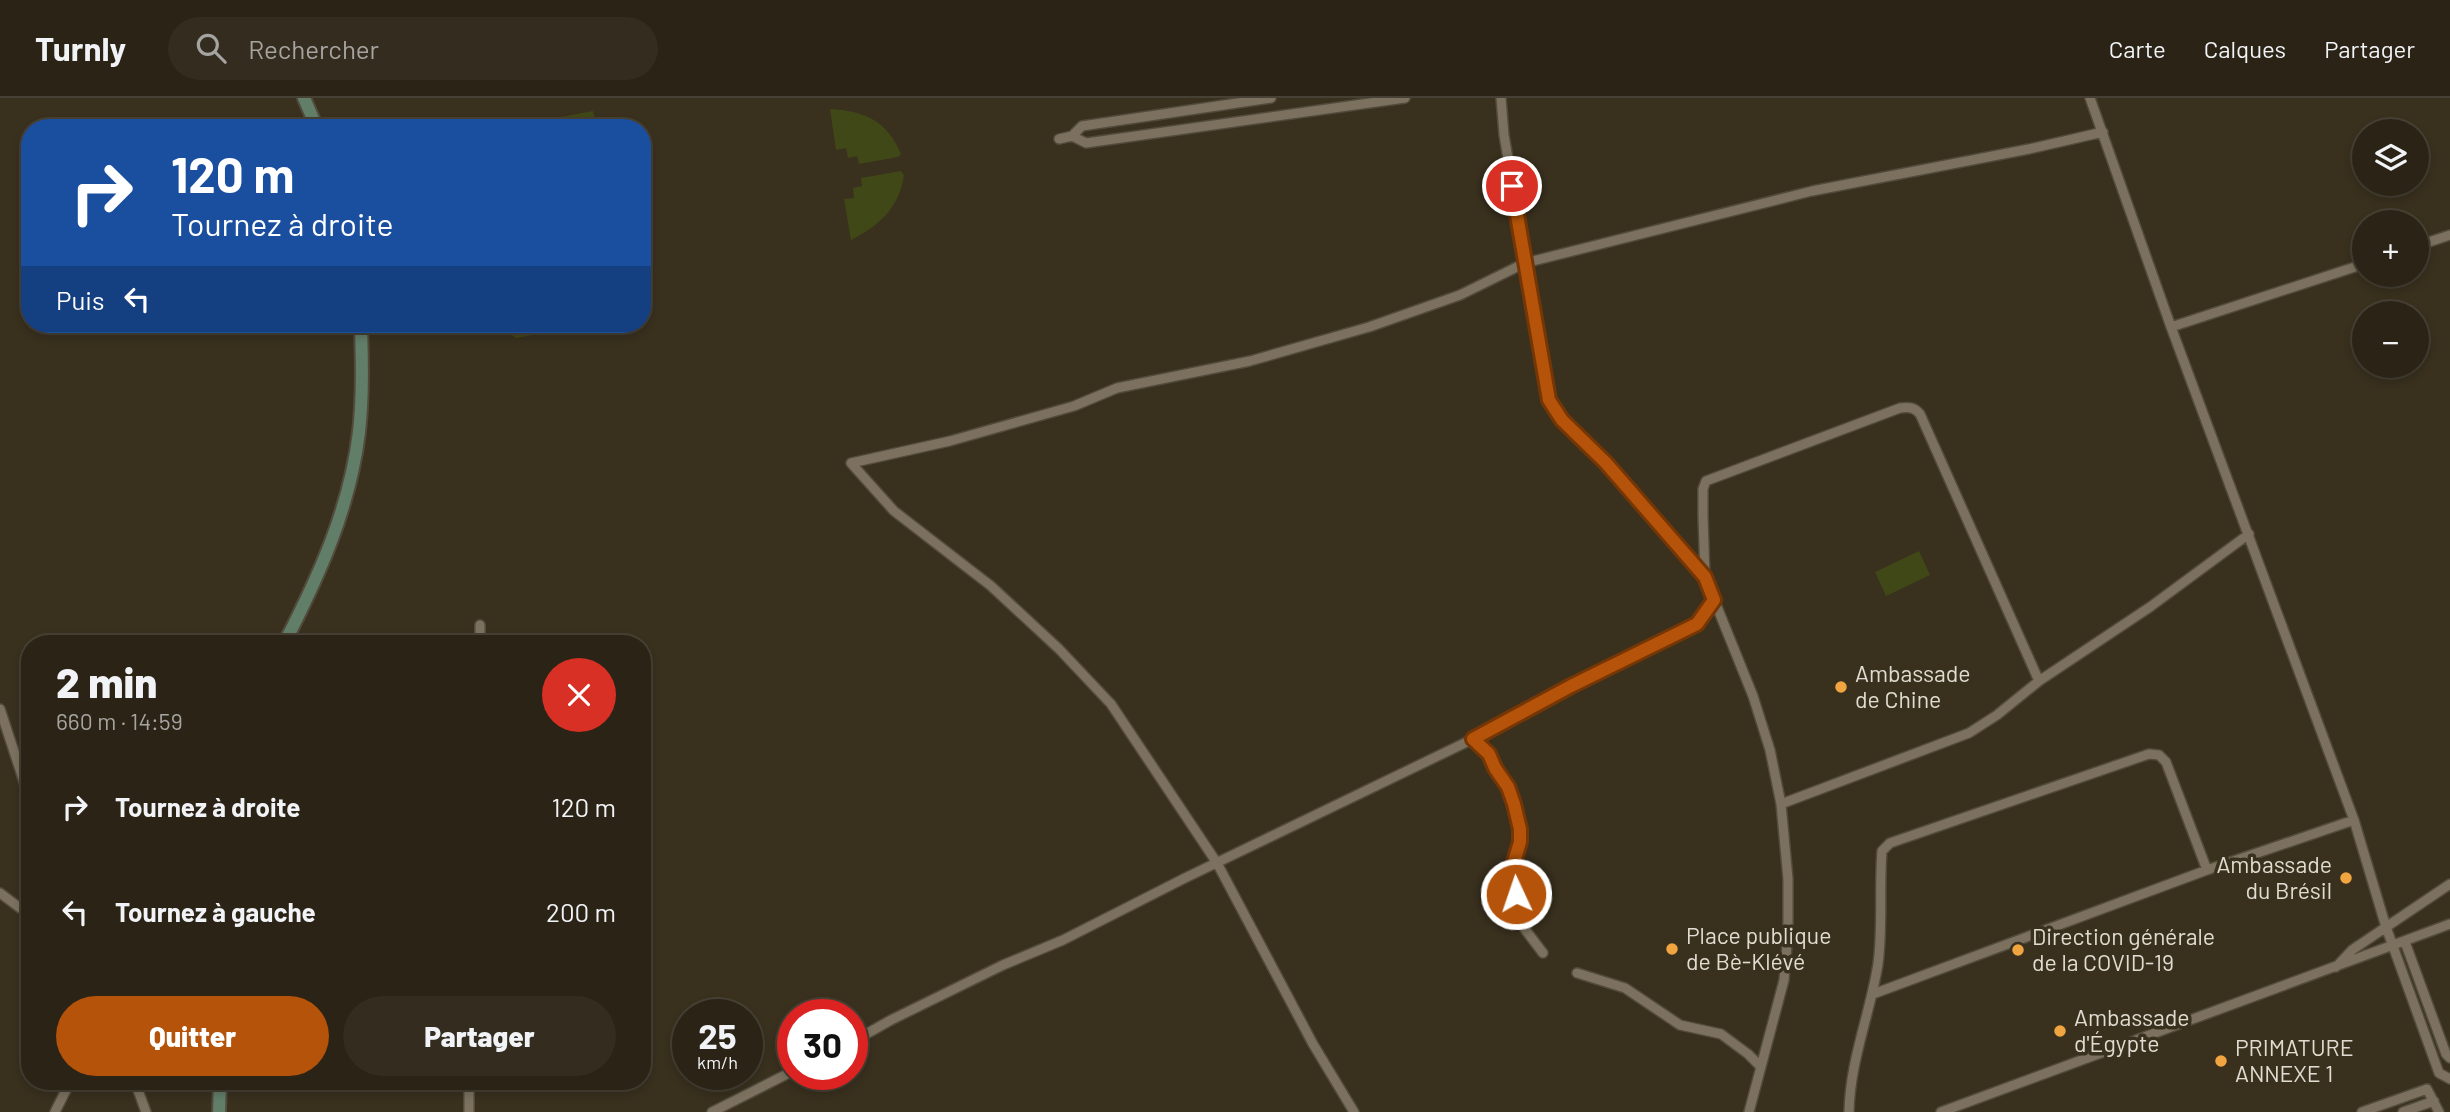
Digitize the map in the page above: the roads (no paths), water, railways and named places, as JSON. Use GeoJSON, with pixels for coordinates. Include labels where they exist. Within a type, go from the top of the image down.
{"type":"FeatureCollection","features":[{"type":"Feature","properties":{"kind":"main road"},"geometry":{"type":"LineString","coordinates":[[304,98],[313,119]]}},
{"type":"Feature","properties":{"kind":"main road"},"geometry":{"type":"LineString","coordinates":[[289,635],[319,575],[345,502],[359,433],[361,333]]}},
{"type":"Feature","properties":{"kind":"main road"},"geometry":{"type":"LineString","coordinates":[[219,1112],[220,1090]]}},
{"type":"Feature","properties":{"kind":"street"},"geometry":{"type":"LineString","coordinates":[[1059,139],[1072,136],[1082,126],[1271,98]]}},
{"type":"Feature","properties":{"kind":"street"},"geometry":{"type":"LineString","coordinates":[[1072,136],[1086,143],[1405,98]]}},
{"type":"Feature","properties":{"kind":"street"},"geometry":{"type":"LineString","coordinates":[[1500,98],[1549,400],[1562,420],[1606,463],[1705,577]]}},
{"type":"Feature","properties":{"kind":"street"},"geometry":{"type":"LineString","coordinates":[[2090,98],[2354,820],[2393,947],[2440,1073],[2450,1079]]}},
{"type":"Feature","properties":{"kind":"street"},"geometry":{"type":"LineString","coordinates":[[1354,1112],[1313,1044],[1217,863],[1111,704],[1059,649],[991,586],[894,511],[851,463],[950,441],[1074,406],[1117,388],[1250,361],[1368,327],[1460,295],[1525,263],[1812,191],[2103,132]]}},
{"type":"Feature","properties":{"kind":"street"},"geometry":{"type":"LineString","coordinates":[[2429,242],[2450,235]]}},
{"type":"Feature","properties":{"kind":"street"},"geometry":{"type":"LineString","coordinates":[[2172,327],[2352,268]]}},
{"type":"Feature","properties":{"kind":"street"},"geometry":{"type":"LineString","coordinates":[[1749,1112],[1784,980],[1788,933],[1788,879],[1781,804],[1770,750],[1753,696],[1705,577],[1703,489],[1706,481],[1900,408],[1912,408],[1920,414],[2039,681]]}},
{"type":"Feature","properties":{"kind":"street"},"geometry":{"type":"LineString","coordinates":[[1781,804],[1969,733],[1997,715],[2039,681],[2150,607],[2249,534]]}},
{"type":"Feature","properties":{"kind":"street"},"geometry":{"type":"LineString","coordinates":[[868,1033],[1003,965],[1063,940],[1473,739],[1571,686],[1697,624],[1714,600]]}},
{"type":"Feature","properties":{"kind":"street"},"geometry":{"type":"LineString","coordinates":[[480,625],[480,635]]}},
{"type":"Feature","properties":{"kind":"street"},"geometry":{"type":"LineString","coordinates":[[0,709],[21,773]]}},
{"type":"Feature","properties":{"kind":"street"},"geometry":{"type":"LineString","coordinates":[[1473,739],[1489,754],[1508,787],[1520,829],[1520,842],[1514,862],[1516,894],[1524,928],[1543,953]]}},
{"type":"Feature","properties":{"kind":"street"},"geometry":{"type":"LineString","coordinates":[[1849,1112],[1849,1086],[1872,994],[1881,923],[1882,851],[1891,843],[2149,754],[2159,755],[2166,762],[2207,870]]}},
{"type":"Feature","properties":{"kind":"street"},"geometry":{"type":"LineString","coordinates":[[1872,994],[2207,870],[2354,820]]}},
{"type":"Feature","properties":{"kind":"street"},"geometry":{"type":"LineString","coordinates":[[2335,968],[2352,950],[2450,884]]}},
{"type":"Feature","properties":{"kind":"street"},"geometry":{"type":"LineString","coordinates":[[0,892],[21,908]]}},
{"type":"Feature","properties":{"kind":"street"},"geometry":{"type":"LineString","coordinates":[[1941,1112],[2450,924]]}},
{"type":"Feature","properties":{"kind":"street"},"geometry":{"type":"LineString","coordinates":[[2404,942],[2446,1054],[2450,1058]]}},
{"type":"Feature","properties":{"kind":"street"},"geometry":{"type":"LineString","coordinates":[[1577,973],[1625,988],[1680,1025],[1721,1034],[1748,1054],[1761,1068]]}},
{"type":"Feature","properties":{"kind":"street"},"geometry":{"type":"LineString","coordinates":[[2422,1026],[2434,1022]]}},
{"type":"Feature","properties":{"kind":"street"},"geometry":{"type":"LineString","coordinates":[[712,1112],[777,1079]]}},
{"type":"Feature","properties":{"kind":"street"},"geometry":{"type":"LineString","coordinates":[[2361,1112],[2427,1088],[2438,1112]]}},
{"type":"Feature","properties":{"kind":"street"},"geometry":{"type":"LineString","coordinates":[[54,1112],[66,1090]]}},
{"type":"Feature","properties":{"kind":"street"},"geometry":{"type":"LineString","coordinates":[[138,1090],[146,1112]]}},
{"type":"Feature","properties":{"kind":"street"},"geometry":{"type":"LineString","coordinates":[[469,1090],[469,1112]]}},
{"type":"Feature","properties":{"kind":"street"},"geometry":{"type":"LineString","coordinates":[[2403,1112],[2434,1101]]}},
{"type":"Feature","properties":{"kind":"place","name":"Ambassade de Chine"},"geometry":{"type":"Point","coordinates":[1841,687]}},
{"type":"Feature","properties":{"kind":"place","name":"Ambassade du Brésil"},"geometry":{"type":"Point","coordinates":[2346,878]}},
{"type":"Feature","properties":{"kind":"place","name":"Place publique de Bè-Klévé"},"geometry":{"type":"Point","coordinates":[1672,949]}},
{"type":"Feature","properties":{"kind":"place","name":"Direction générale de la COVID-19"},"geometry":{"type":"Point","coordinates":[2018,950]}},
{"type":"Feature","properties":{"kind":"place","name":"Ambassade d'Égypte"},"geometry":{"type":"Point","coordinates":[2060,1031]}},
{"type":"Feature","properties":{"kind":"place","name":"PRIMATURE ANNEXE 1"},"geometry":{"type":"Point","coordinates":[2221,1061]}}]}
